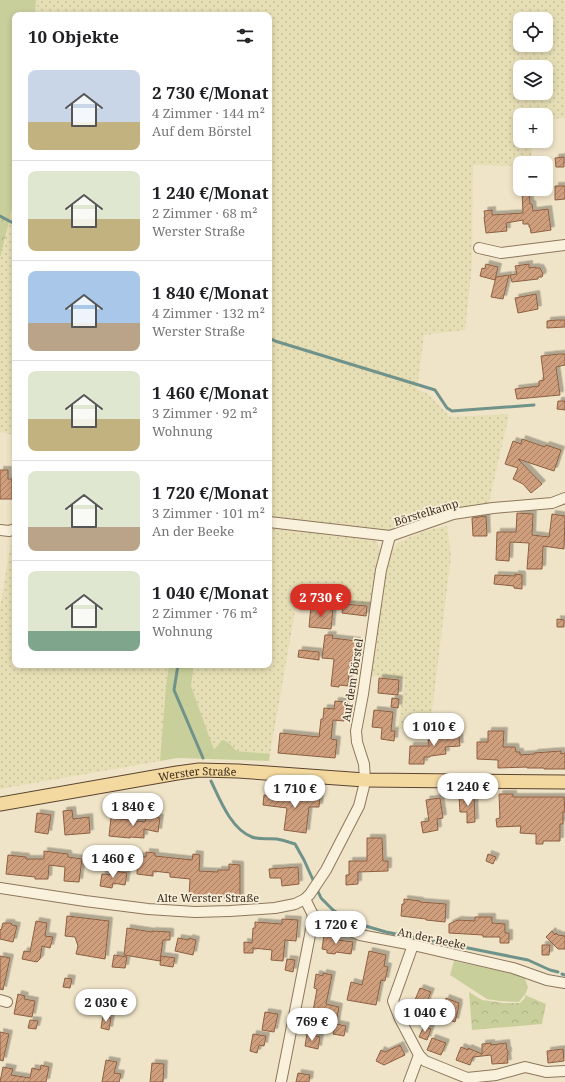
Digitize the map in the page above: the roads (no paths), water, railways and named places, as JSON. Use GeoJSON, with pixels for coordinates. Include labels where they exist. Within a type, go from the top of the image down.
{"type":"FeatureCollection","features":[{"type":"Feature","properties":{"kind":"main road","name":"Werster Straße"},"geometry":{"type":"LineString","coordinates":[[0,804],[199,770],[238,771],[365,780],[565,782]]}},
{"type":"Feature","properties":{"kind":"street"},"geometry":{"type":"LineString","coordinates":[[479,248],[501,253],[565,245]]}},
{"type":"Feature","properties":{"kind":"street","name":"Börstelkamp"},"geometry":{"type":"LineString","coordinates":[[272,522],[390,536],[453,514],[493,508],[552,503],[565,498]]}},
{"type":"Feature","properties":{"kind":"street"},"geometry":{"type":"LineString","coordinates":[[0,530],[12,530]]}},
{"type":"Feature","properties":{"kind":"street","name":"Auf dem Börstel"},"geometry":{"type":"LineString","coordinates":[[365,780],[364,764],[357,742],[356,731],[363,694],[381,570],[390,536]]}},
{"type":"Feature","properties":{"kind":"street"},"geometry":{"type":"LineString","coordinates":[[282,1082],[313,915],[307,897],[320,880],[359,806],[365,780]]}},
{"type":"Feature","properties":{"kind":"street","name":"Alte Werster Straße"},"geometry":{"type":"LineString","coordinates":[[0,888],[148,909],[194,912],[275,908],[295,904],[307,897]]}},
{"type":"Feature","properties":{"kind":"street","name":"An der Beeke"},"geometry":{"type":"LineString","coordinates":[[313,915],[360,935],[413,945],[513,968],[547,980],[565,983]]}},
{"type":"Feature","properties":{"kind":"street"},"geometry":{"type":"LineString","coordinates":[[413,945],[393,1001],[400,1019],[419,1055],[425,1060],[466,1078],[496,1075],[525,1067],[546,1072],[565,1071]]}},
{"type":"Feature","properties":{"kind":"street"},"geometry":{"type":"LineString","coordinates":[[409,1082],[419,1055]]}},
{"type":"Feature","properties":{"kind":"waterway"},"geometry":{"type":"LineString","coordinates":[[0,216],[12,222]]}},
{"type":"Feature","properties":{"kind":"waterway"},"geometry":{"type":"LineString","coordinates":[[272,340],[435,390],[447,408],[452,411],[534,405]]}},
{"type":"Feature","properties":{"kind":"waterway"},"geometry":{"type":"LineString","coordinates":[[178,668],[174,690],[203,758]]}},
{"type":"Feature","properties":{"kind":"waterway"},"geometry":{"type":"LineString","coordinates":[[211,781],[222,805],[238,828],[255,838],[284,840],[295,844],[314,882]]}},
{"type":"Feature","properties":{"kind":"waterway"},"geometry":{"type":"LineString","coordinates":[[316,887],[321,898],[333,910],[352,922],[386,932],[453,945]]}},
{"type":"Feature","properties":{"kind":"waterway"},"geometry":{"type":"LineString","coordinates":[[458,946],[528,960],[558,972]]}}]}
